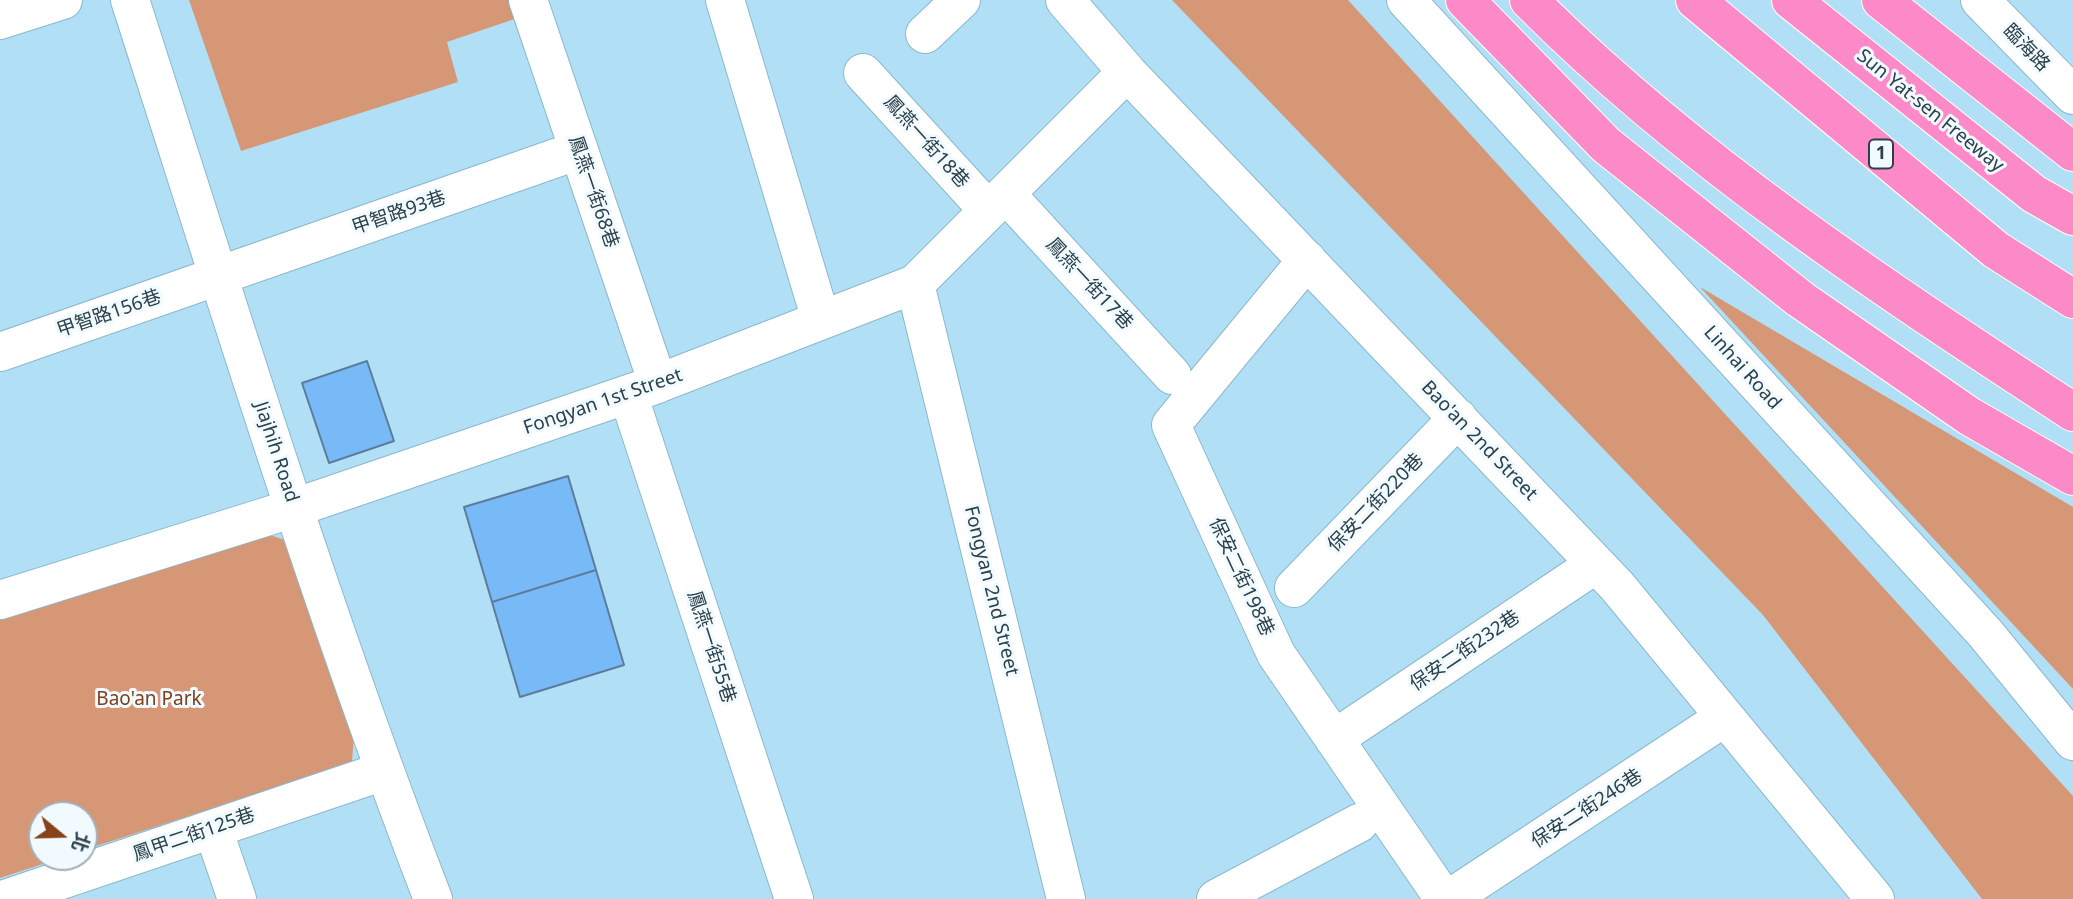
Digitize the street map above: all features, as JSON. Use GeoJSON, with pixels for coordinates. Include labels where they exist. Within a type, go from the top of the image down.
{"type":"FeatureCollection","features":[{"type":"Feature","properties":{"kind":"highway"},"geometry":{"type":"LineString","coordinates":[[1465,0],[1606,145],[1800,299],[1969,416],[2073,475]]}},
{"type":"Feature","properties":{"kind":"highway"},"geometry":{"type":"LineString","coordinates":[[1530,0],[1696,149],[1936,323],[2073,412]]}},
{"type":"Feature","properties":{"kind":"highway","name":"1"},"geometry":{"type":"LineString","coordinates":[[1695,0],[1996,250],[2073,299]]}},
{"type":"Feature","properties":{"kind":"highway","name":"Sun Yat-sen Freeway"},"geometry":{"type":"LineString","coordinates":[[1791,0],[2034,194],[2073,216]]}},
{"type":"Feature","properties":{"kind":"highway"},"geometry":{"type":"LineString","coordinates":[[1881,0],[2073,152]]}},
{"type":"Feature","properties":{"kind":"street"},"geometry":{"type":"LineString","coordinates":[[0,20],[63,0]]}},
{"type":"Feature","properties":{"kind":"street","name":"Jiajhih Road"},"geometry":{"type":"LineString","coordinates":[[130,0],[294,508],[384,771],[433,899]]}},
{"type":"Feature","properties":{"kind":"street","name":"鳳燕一街68巷"},"geometry":{"type":"LineString","coordinates":[[527,0],[579,150],[643,389]]}},
{"type":"Feature","properties":{"kind":"street"},"geometry":{"type":"LineString","coordinates":[[725,0],[821,320]]}},
{"type":"Feature","properties":{"kind":"street"},"geometry":{"type":"LineString","coordinates":[[925,34],[961,0]]}},
{"type":"Feature","properties":{"kind":"street","name":"Bao'an 2nd Street"},"geometry":{"type":"LineString","coordinates":[[1065,0],[1128,72],[1596,564],[1875,899]]}},
{"type":"Feature","properties":{"kind":"street","name":"Linhai Road"},"geometry":{"type":"LineString","coordinates":[[1406,0],[1985,634],[2073,741]]}},
{"type":"Feature","properties":{"kind":"street","name":"臨海路"},"geometry":{"type":"LineString","coordinates":[[1980,0],[2073,95]]}},
{"type":"Feature","properties":{"kind":"street","name":"Fongyan 1st Street"},"geometry":{"type":"LineString","coordinates":[[0,600],[294,508],[643,389],[915,284],[1128,72]]}},
{"type":"Feature","properties":{"kind":"street","name":"鳳燕一街18巷"},"geometry":{"type":"LineString","coordinates":[[863,73],[997,202]]}},
{"type":"Feature","properties":{"kind":"street","name":"甲智路93巷"},"geometry":{"type":"LineString","coordinates":[[219,276],[579,150]]}},
{"type":"Feature","properties":{"kind":"street","name":"鳳燕一街17巷"},"geometry":{"type":"LineString","coordinates":[[997,202],[1172,375]]}},
{"type":"Feature","properties":{"kind":"street","name":"保安二街198巷"},"geometry":{"type":"LineString","coordinates":[[1307,260],[1171,425],[1276,654],[1446,899]]}},
{"type":"Feature","properties":{"kind":"street","name":"甲智路156巷"},"geometry":{"type":"LineString","coordinates":[[0,352],[219,276]]}},
{"type":"Feature","properties":{"kind":"street","name":"Fongyan 2nd Street"},"geometry":{"type":"LineString","coordinates":[[915,284],[1066,899]]}},
{"type":"Feature","properties":{"kind":"street","name":"鳳燕一街55巷"},"geometry":{"type":"LineString","coordinates":[[643,389],[794,899]]}},
{"type":"Feature","properties":{"kind":"street","name":"保安二街220巷"},"geometry":{"type":"LineString","coordinates":[[1294,588],[1458,418]]}},
{"type":"Feature","properties":{"kind":"street","name":"保安二街232巷"},"geometry":{"type":"LineString","coordinates":[[1334,738],[1596,564]]}},
{"type":"Feature","properties":{"kind":"street","name":"保安二街246巷"},"geometry":{"type":"LineString","coordinates":[[1446,899],[1725,717]]}},
{"type":"Feature","properties":{"kind":"street","name":"鳳甲二街125巷"},"geometry":{"type":"LineString","coordinates":[[5,899],[384,771]]}},
{"type":"Feature","properties":{"kind":"street"},"geometry":{"type":"LineString","coordinates":[[1216,899],[1359,823]]}},
{"type":"Feature","properties":{"kind":"street"},"geometry":{"type":"LineString","coordinates":[[213,829],[237,899]]}},
{"type":"Feature","properties":{"kind":"green space"},"geometry":{"type":"Polygon","coordinates":[[[189,0],[540,0],[544,9],[447,42],[458,82],[241,151],[189,0]]]}},
{"type":"Feature","properties":{"kind":"green space"},"geometry":{"type":"Polygon","coordinates":[[[1172,0],[1348,0],[2073,796],[2073,899],[1982,899],[1763,615],[1172,0]]]}},
{"type":"Feature","properties":{"kind":"green space"},"geometry":{"type":"Polygon","coordinates":[[[1700,287],[2073,507],[2073,689],[1700,287]]]}},
{"type":"Feature","properties":{"kind":"green space","name":"Bao'an Park"},"geometry":{"type":"Polygon","coordinates":[[[264,533],[291,542],[354,732],[352,763],[98,845],[98,801],[28,801],[28,869],[0,878],[0,620],[264,533]]]}},
{"type":"Feature","properties":{"kind":"building"},"geometry":{"type":"Polygon","coordinates":[[[367,361],[394,441],[329,463],[302,383],[367,361]]]}},
{"type":"Feature","properties":{"kind":"building"},"geometry":{"type":"Polygon","coordinates":[[[568,476],[596,570],[492,602],[464,507],[568,476]]]}},
{"type":"Feature","properties":{"kind":"building"},"geometry":{"type":"Polygon","coordinates":[[[596,570],[624,665],[520,697],[492,602],[596,570]]]}}]}
